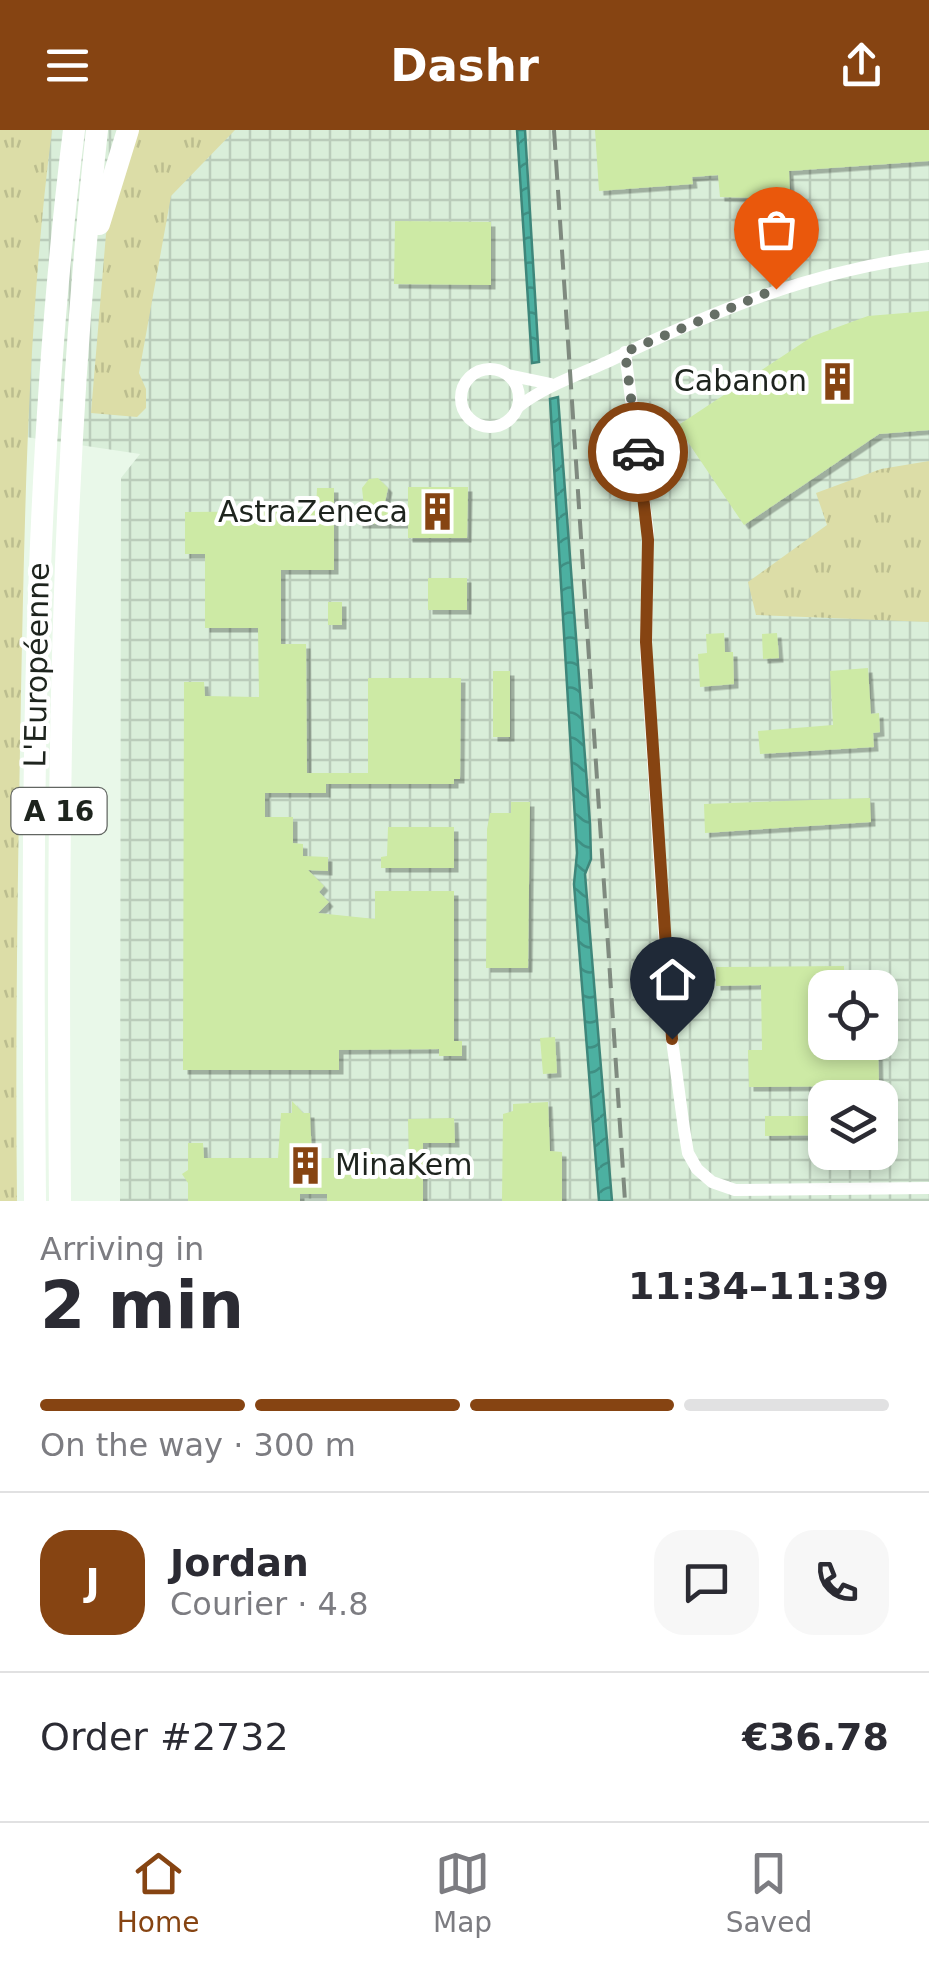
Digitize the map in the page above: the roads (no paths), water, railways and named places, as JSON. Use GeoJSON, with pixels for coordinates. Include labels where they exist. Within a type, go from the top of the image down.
{"type":"FeatureCollection","features":[{"type":"Feature","properties":{"kind":"highway","name":"L'Européenne"},"geometry":{"type":"LineString","coordinates":[[35,1201],[36,648],[56,299],[71,130]]}},
{"type":"Feature","properties":{"kind":"highway","name":"L'Européenne"},"geometry":{"type":"LineString","coordinates":[[60,1201],[58,814],[71,420],[97,130]]}},
{"type":"Feature","properties":{"kind":"highway"},"geometry":{"type":"LineString","coordinates":[[71,420],[100,220],[128,130]]}},
{"type":"Feature","properties":{"kind":"street"},"geometry":{"type":"LineString","coordinates":[[554,383],[539,384],[490,369],[472,376],[463,390],[463,406],[471,419],[488,426],[506,422],[518,407],[554,383],[776,289],[862,266],[929,256]]}},
{"type":"Feature","properties":{"kind":"street"},"geometry":{"type":"LineString","coordinates":[[625,352],[647,522],[646,642],[664,940],[670,1025],[688,1153],[706,1178],[730,1190],[929,1188]]}},
{"type":"Feature","properties":{"kind":"street"},"geometry":{"type":"LineString","coordinates":[[508,375],[518,391],[518,407]]}},
{"type":"Feature","properties":{"kind":"water"},"geometry":{"type":"Polygon","coordinates":[[[517,130],[525,130],[539,362],[532,363],[517,130]]]}},
{"type":"Feature","properties":{"kind":"water"},"geometry":{"type":"Polygon","coordinates":[[[558,397],[590,824],[591,859],[585,874],[612,1201],[599,1201],[574,884],[577,853],[550,399],[558,397]]]}},
{"type":"Feature","properties":{"kind":"railway"},"geometry":{"type":"LineString","coordinates":[[554,130],[625,1201]]}},
{"type":"Feature","properties":{"kind":"place","name":"Cabanon"},"geometry":{"type":"Point","coordinates":[837,381]}},
{"type":"Feature","properties":{"kind":"place","name":"AstraZeneca"},"geometry":{"type":"Point","coordinates":[438,512]}},
{"type":"Feature","properties":{"kind":"place","name":"MinaKem"},"geometry":{"type":"Point","coordinates":[305,1165]}}]}
